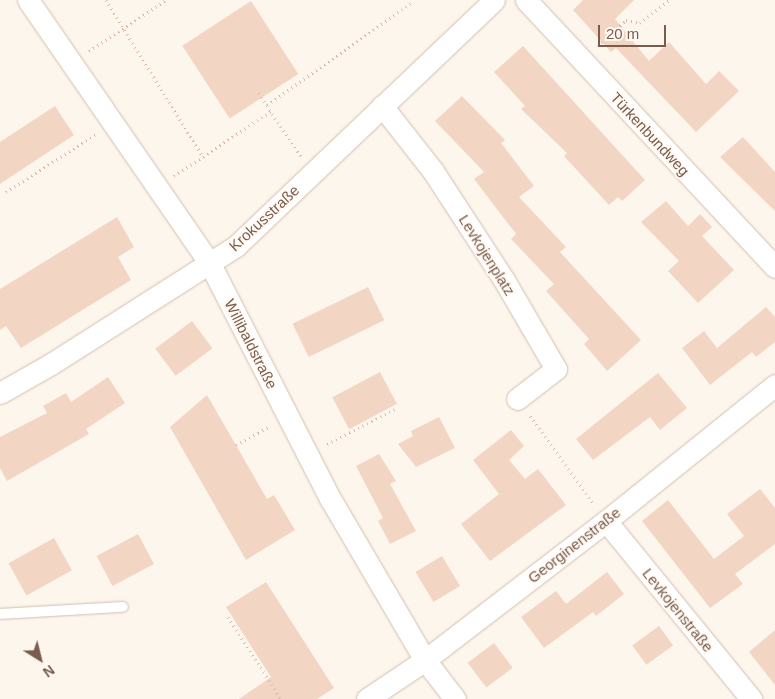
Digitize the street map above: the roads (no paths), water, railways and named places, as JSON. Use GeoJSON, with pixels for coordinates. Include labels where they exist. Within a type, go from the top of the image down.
{"type":"FeatureCollection","features":[{"type":"Feature","properties":{"kind":"street","name":"Willibaldstraße"},"geometry":{"type":"LineString","coordinates":[[28,0],[210,264],[307,454],[425,660],[455,699]]}},
{"type":"Feature","properties":{"kind":"street","name":"Krokusstraße"},"geometry":{"type":"LineString","coordinates":[[0,393],[52,364],[236,246],[494,0]]}},
{"type":"Feature","properties":{"kind":"street","name":"Türkenbundweg"},"geometry":{"type":"LineString","coordinates":[[526,0],[775,267]]}},
{"type":"Feature","properties":{"kind":"street","name":"Levkojenplatz"},"geometry":{"type":"LineString","coordinates":[[382,106],[433,171],[504,280],[556,369],[517,399]]}},
{"type":"Feature","properties":{"kind":"street","name":"Georginenstraße"},"geometry":{"type":"LineString","coordinates":[[367,699],[425,660],[606,521],[775,385]]}},
{"type":"Feature","properties":{"kind":"street","name":"Levkojenstraße"},"geometry":{"type":"LineString","coordinates":[[606,521],[751,699]]}},
{"type":"Feature","properties":{"kind":"lane"},"geometry":{"type":"LineString","coordinates":[[0,614],[123,607]]}}]}
